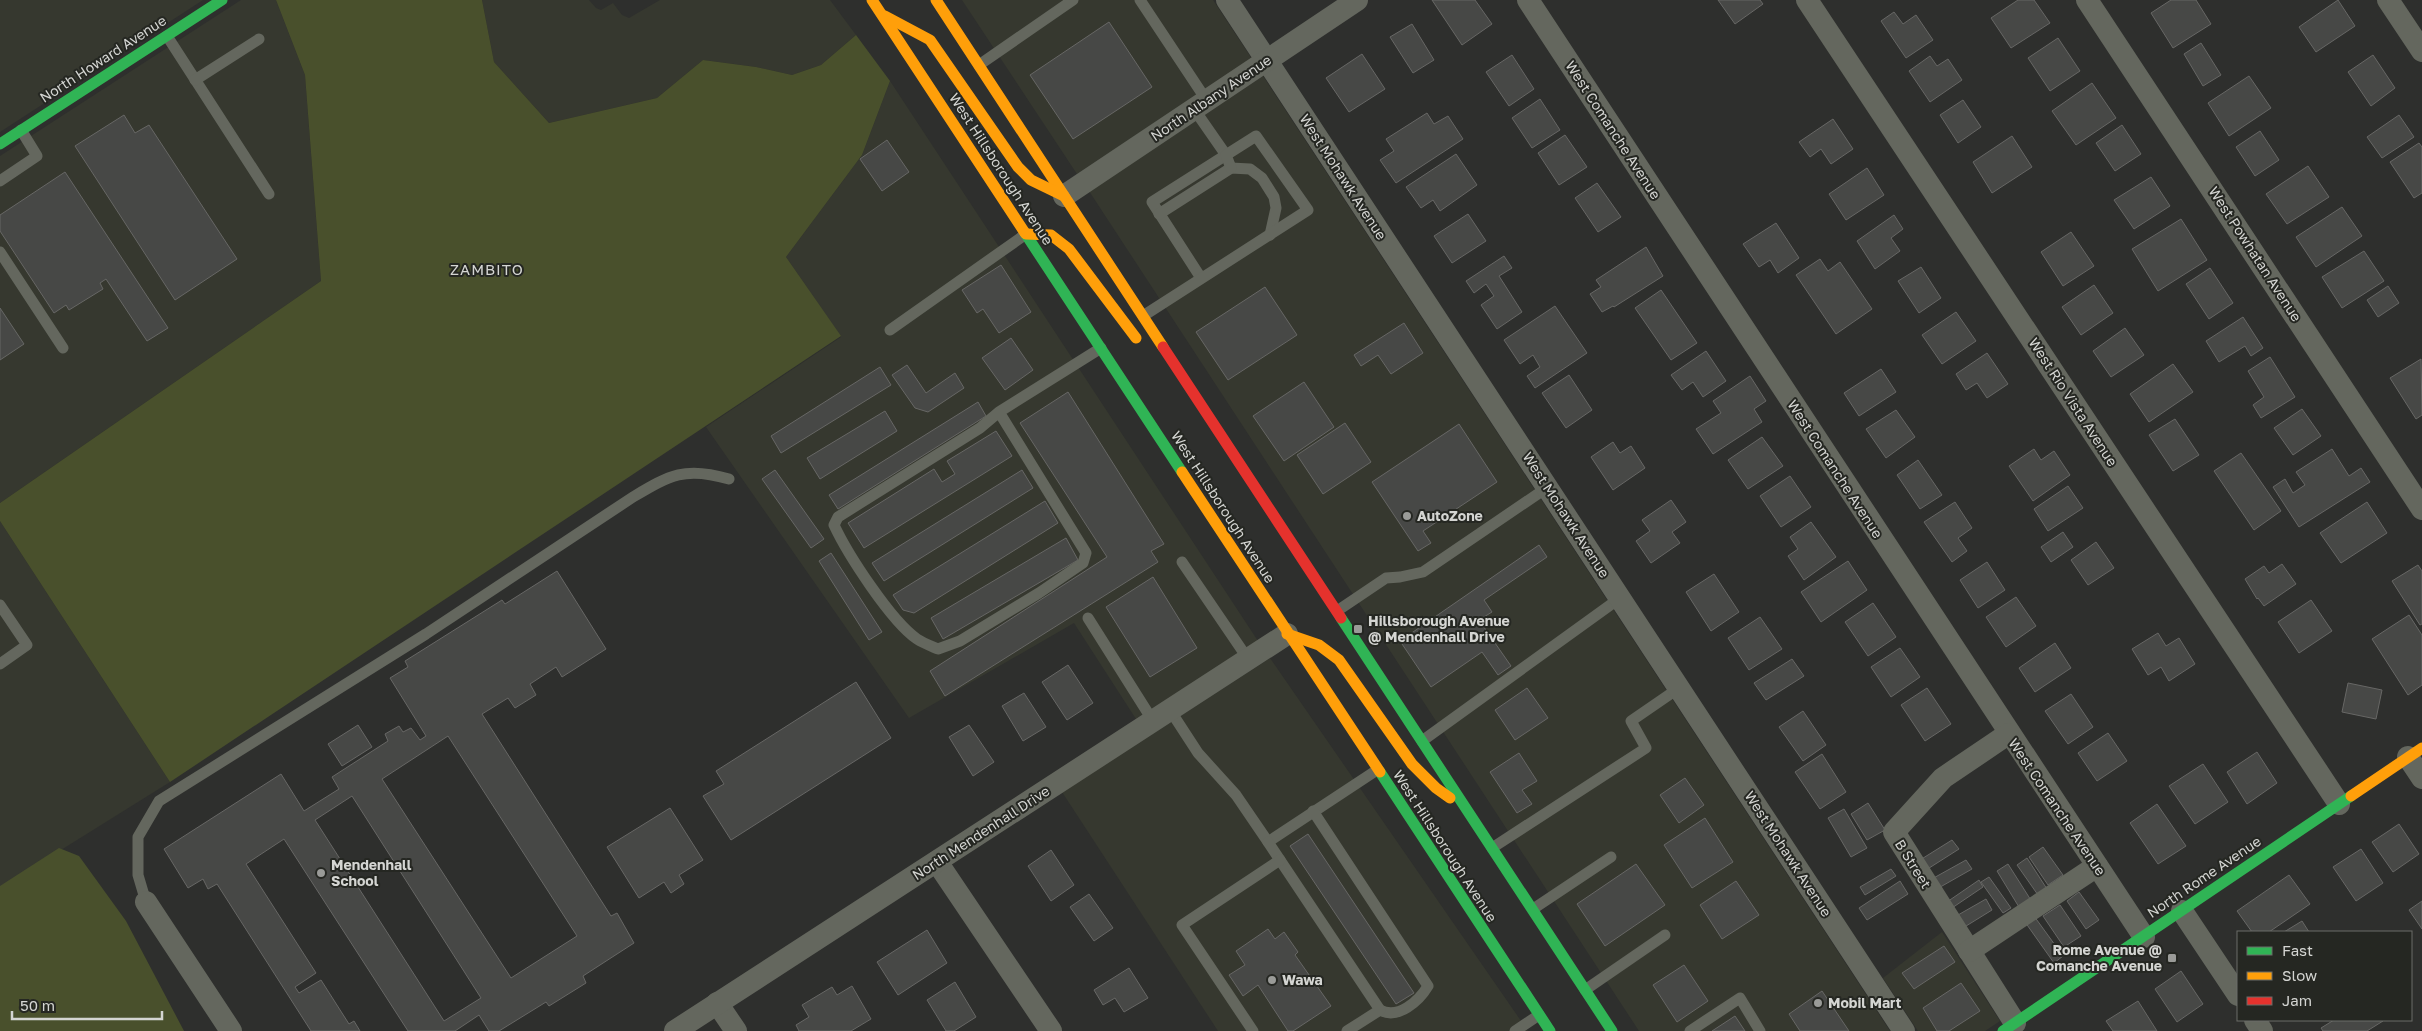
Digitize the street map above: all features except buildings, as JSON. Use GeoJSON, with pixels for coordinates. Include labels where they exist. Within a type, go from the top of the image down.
{"type":"FeatureCollection","features":[{"type":"Feature","properties":{"kind":"main road","name":"North Howard Avenue"},"geometry":{"type":"LineString","coordinates":[[0,144],[221,0]]}},
{"type":"Feature","properties":{"kind":"main road","name":"West Hillsborough Avenue"},"geometry":{"type":"LineString","coordinates":[[872,0],[1287,634],[1550,1031]]}},
{"type":"Feature","properties":{"kind":"main road"},"geometry":{"type":"LineString","coordinates":[[936,0],[1612,1031]]}},
{"type":"Feature","properties":{"kind":"main road"},"geometry":{"type":"LineString","coordinates":[[882,14],[930,40],[1018,167],[1031,180],[1064,196]]}},
{"type":"Feature","properties":{"kind":"main road"},"geometry":{"type":"LineString","coordinates":[[1026,234],[1051,235],[1070,249],[1144,348]]}},
{"type":"Feature","properties":{"kind":"main road"},"geometry":{"type":"LineString","coordinates":[[1160,367],[1176,366]]}},
{"type":"Feature","properties":{"kind":"main road"},"geometry":{"type":"LineString","coordinates":[[1287,634],[1313,642],[1336,656],[1354,679],[1410,763],[1435,789],[1466,808]]}},
{"type":"Feature","properties":{"kind":"main road","name":"North Rome Avenue"},"geometry":{"type":"LineString","coordinates":[[2009,1027],[2415,753]]}},
{"type":"Feature","properties":{"kind":"street","name":"West Mohawk Avenue"},"geometry":{"type":"LineString","coordinates":[[1227,0],[1904,1031]]}},
{"type":"Feature","properties":{"kind":"street","name":"North Albany Avenue"},"geometry":{"type":"LineString","coordinates":[[1064,196],[1357,0]]}},
{"type":"Feature","properties":{"kind":"street","name":"West Comanche Avenue"},"geometry":{"type":"LineString","coordinates":[[1528,0],[2008,734],[2144,937]]}},
{"type":"Feature","properties":{"kind":"street","name":"West Rio Vista Avenue"},"geometry":{"type":"LineString","coordinates":[[1807,0],[2339,804]]}},
{"type":"Feature","properties":{"kind":"street","name":"West Powhatan Avenue"},"geometry":{"type":"LineString","coordinates":[[2087,0],[2422,509]]}},
{"type":"Feature","properties":{"kind":"street"},"geometry":{"type":"LineString","coordinates":[[2388,0],[2422,51]]}},
{"type":"Feature","properties":{"kind":"street","name":"North Mendenhall Drive"},"geometry":{"type":"LineString","coordinates":[[675,1031],[1287,634]]}},
{"type":"Feature","properties":{"kind":"street","name":"B Street"},"geometry":{"type":"LineString","coordinates":[[2008,734],[1943,778],[1894,832],[1969,951],[2009,1027]]}},
{"type":"Feature","properties":{"kind":"street"},"geometry":{"type":"LineString","coordinates":[[2415,753],[2422,778]]}},
{"type":"Feature","properties":{"kind":"street"},"geometry":{"type":"LineString","coordinates":[[937,862],[1051,1031]]}},
{"type":"Feature","properties":{"kind":"street"},"geometry":{"type":"LineString","coordinates":[[1969,951],[2097,866]]}},
{"type":"Feature","properties":{"kind":"street"},"geometry":{"type":"LineString","coordinates":[[146,902],[231,1031]]}},
{"type":"Feature","properties":{"kind":"street"},"geometry":{"type":"LineString","coordinates":[[2182,911],[2237,994]]}},
{"type":"Feature","properties":{"kind":"street"},"geometry":{"type":"LineString","coordinates":[[718,1004],[736,1031]]}},
{"type":"Feature","properties":{"kind":"lane"},"geometry":{"type":"LineString","coordinates":[[978,65],[1073,0]]}},
{"type":"Feature","properties":{"kind":"lane"},"geometry":{"type":"LineString","coordinates":[[1140,0],[1200,105],[1231,168]]}},
{"type":"Feature","properties":{"kind":"lane"},"geometry":{"type":"LineString","coordinates":[[167,36],[269,194]]}},
{"type":"Feature","properties":{"kind":"lane"},"geometry":{"type":"LineString","coordinates":[[195,80],[259,39]]}},
{"type":"Feature","properties":{"kind":"lane"},"geometry":{"type":"LineString","coordinates":[[0,181],[37,156],[21,130]]}},
{"type":"Feature","properties":{"kind":"lane"},"geometry":{"type":"LineString","coordinates":[[1143,316],[1308,210],[1256,136],[1152,202],[1201,278]]}},
{"type":"Feature","properties":{"kind":"lane"},"geometry":{"type":"LineString","coordinates":[[1159,214],[1231,168],[1250,169],[1262,178],[1274,197],[1276,208],[1270,234]]}},
{"type":"Feature","properties":{"kind":"lane"},"geometry":{"type":"LineString","coordinates":[[890,330],[1026,234]]}},
{"type":"Feature","properties":{"kind":"lane"},"geometry":{"type":"LineString","coordinates":[[0,252],[63,348]]}},
{"type":"Feature","properties":{"kind":"lane"},"geometry":{"type":"LineString","coordinates":[[999,412],[1086,552],[1083,562],[1039,593],[960,641],[938,650],[916,639],[894,617],[842,541],[834,525],[838,517],[980,428],[999,412],[1101,348]]}},
{"type":"Feature","properties":{"kind":"lane"},"geometry":{"type":"LineString","coordinates":[[146,902],[138,875],[138,837],[159,801],[426,634],[633,497],[668,477],[688,473],[707,473],[729,479]]}},
{"type":"Feature","properties":{"kind":"lane"},"geometry":{"type":"LineString","coordinates":[[1337,611],[1386,578],[1423,572],[1548,487]]}},
{"type":"Feature","properties":{"kind":"lane"},"geometry":{"type":"LineString","coordinates":[[1182,562],[1248,660]]}},
{"type":"Feature","properties":{"kind":"lane"},"geometry":{"type":"LineString","coordinates":[[1422,741],[1620,598]]}},
{"type":"Feature","properties":{"kind":"lane"},"geometry":{"type":"LineString","coordinates":[[0,604],[27,645],[0,664]]}},
{"type":"Feature","properties":{"kind":"lane"},"geometry":{"type":"LineString","coordinates":[[1088,618],[1162,716],[1236,795],[1380,1010],[1387,1014],[1397,1013],[1421,997],[1428,986],[1313,811]]}},
{"type":"Feature","properties":{"kind":"lane"},"geometry":{"type":"LineString","coordinates":[[1492,848],[1646,748],[1631,721],[1679,688]]}},
{"type":"Feature","properties":{"kind":"lane"},"geometry":{"type":"LineString","coordinates":[[1268,842],[1377,770]]}},
{"type":"Feature","properties":{"kind":"lane"},"geometry":{"type":"LineString","coordinates":[[1533,910],[1611,857]]}},
{"type":"Feature","properties":{"kind":"lane"},"geometry":{"type":"LineString","coordinates":[[1253,1031],[1182,925],[1280,860]]}},
{"type":"Feature","properties":{"kind":"lane"},"geometry":{"type":"LineString","coordinates":[[1585,990],[1665,935]]}},
{"type":"Feature","properties":{"kind":"lane"},"geometry":{"type":"LineString","coordinates":[[1690,1031],[1740,998],[1760,1031]]}},
{"type":"Feature","properties":{"kind":"lane"},"geometry":{"type":"LineString","coordinates":[[1347,1031],[1380,1010]]}},
{"type":"Feature","properties":{"kind":"lane"},"geometry":{"type":"LineString","coordinates":[[1515,1031],[1539,1015]]}},
{"type":"Feature","properties":{"kind":"shaded area"},"geometry":{"type":"Polygon","coordinates":[[[0,0],[203,0],[0,132],[0,0]]]}},
{"type":"Feature","properties":{"kind":"shaded area"},"geometry":{"type":"Polygon","coordinates":[[[241,0],[276,0],[305,75],[321,281],[0,503],[0,156],[241,0]]]}},
{"type":"Feature","properties":{"kind":"shaded area"},"geometry":{"type":"Polygon","coordinates":[[[482,0],[589,0],[596,8],[601,10],[613,3],[622,15],[629,18],[660,0],[830,0],[856,35],[821,65],[792,75],[756,67],[703,60],[657,98],[549,123],[494,62],[482,0]]]}},
{"type":"Feature","properties":{"kind":"shaded area"},"geometry":{"type":"Polygon","coordinates":[[[962,0],[1213,0],[1252,59],[1077,174],[962,0]]]}},
{"type":"Feature","properties":{"kind":"shaded area"},"geometry":{"type":"Polygon","coordinates":[[[1263,76],[1890,1031],[1639,1031],[1089,191],[1263,76]]]}},
{"type":"Feature","properties":{"kind":"shaded area"},"geometry":{"type":"Polygon","coordinates":[[[890,81],[1258,641],[1136,719],[1074,623],[909,718],[706,427],[841,337],[786,257],[862,155],[890,81]]]}},
{"type":"Feature","properties":{"kind":"shaded area"},"geometry":{"type":"Polygon","coordinates":[[[0,521],[170,782],[0,888],[0,521]]]}},
{"type":"Feature","properties":{"kind":"shaded area"},"geometry":{"type":"Polygon","coordinates":[[[1270,658],[1528,1031],[1218,1031],[1062,792],[1270,658]]]}},
{"type":"Feature","properties":{"kind":"shaded area"},"geometry":{"type":"Polygon","coordinates":[[[1942,932],[2000,1021],[1985,1031],[1918,1031],[1883,978],[1942,932]]]}},
{"type":"Feature","properties":{"kind":"green space"},"geometry":{"type":"Polygon","coordinates":[[[276,0],[482,0],[494,62],[549,123],[657,98],[703,60],[756,67],[792,75],[821,65],[856,35],[890,81],[862,155],[786,257],[841,336],[170,782],[0,521],[0,503],[321,281],[305,75],[276,0]]]}},
{"type":"Feature","properties":{"kind":"green space"},"geometry":{"type":"Polygon","coordinates":[[[59,848],[79,856],[126,921],[184,1031],[0,1031],[0,886],[59,848]]]}},
{"type":"Feature","properties":{"kind":"traffic: fast"},"geometry":{"type":"LineString","coordinates":[[0,144],[222,0]]}},
{"type":"Feature","properties":{"kind":"traffic: fast"},"geometry":{"type":"LineString","coordinates":[[1025,233],[1182,472]]}},
{"type":"Feature","properties":{"kind":"traffic: fast"},"geometry":{"type":"LineString","coordinates":[[1341,618],[1612,1031]]}},
{"type":"Feature","properties":{"kind":"traffic: fast"},"geometry":{"type":"LineString","coordinates":[[1380,772],[1550,1031]]}},
{"type":"Feature","properties":{"kind":"traffic: fast"},"geometry":{"type":"LineString","coordinates":[[2003,1031],[2351,796]]}},
{"type":"Feature","properties":{"kind":"traffic: slow"},"geometry":{"type":"LineString","coordinates":[[872,0],[1025,233]]}},
{"type":"Feature","properties":{"kind":"traffic: slow"},"geometry":{"type":"LineString","coordinates":[[936,0],[1163,347]]}},
{"type":"Feature","properties":{"kind":"traffic: slow"},"geometry":{"type":"LineString","coordinates":[[885,16],[930,40],[1018,167],[1031,180],[1064,196]]}},
{"type":"Feature","properties":{"kind":"traffic: slow"},"geometry":{"type":"LineString","coordinates":[[1026,234],[1051,235],[1069,249],[1136,338]]}},
{"type":"Feature","properties":{"kind":"traffic: slow"},"geometry":{"type":"LineString","coordinates":[[1182,472],[1380,772]]}},
{"type":"Feature","properties":{"kind":"traffic: slow"},"geometry":{"type":"LineString","coordinates":[[1287,634],[1319,645],[1339,660],[1412,764],[1436,788],[1450,798]]}},
{"type":"Feature","properties":{"kind":"traffic: slow"},"geometry":{"type":"LineString","coordinates":[[2351,796],[2422,748]]}},
{"type":"Feature","properties":{"kind":"traffic: jam"},"geometry":{"type":"LineString","coordinates":[[1163,347],[1341,618]]}},
{"type":"Feature","properties":{"kind":"place","name":"AutoZone"},"geometry":{"type":"Point","coordinates":[1407,516]}},
{"type":"Feature","properties":{"kind":"place","name":"Hillsborough Avenue @ Mendenhall Drive"},"geometry":{"type":"Point","coordinates":[1358,629]}},
{"type":"Feature","properties":{"kind":"place","name":"Mendenhall School"},"geometry":{"type":"Point","coordinates":[321,873]}},
{"type":"Feature","properties":{"kind":"place","name":"Rome Avenue @ Comanche Avenue"},"geometry":{"type":"Point","coordinates":[2172,958]}},
{"type":"Feature","properties":{"kind":"place","name":"Wawa"},"geometry":{"type":"Point","coordinates":[1272,980]}},
{"type":"Feature","properties":{"kind":"place","name":"Mobil Mart"},"geometry":{"type":"Point","coordinates":[1818,1003]}},
{"type":"Feature","properties":{"kind":"district","name":"ZAMBITO"},"geometry":{"type":"Point","coordinates":[487,270]}}]}
